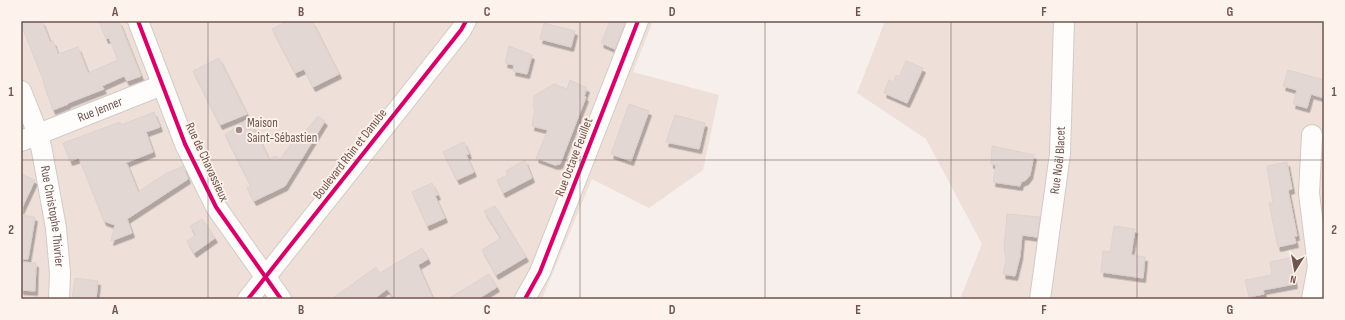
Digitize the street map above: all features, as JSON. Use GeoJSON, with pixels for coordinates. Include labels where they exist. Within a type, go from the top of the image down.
{"type":"FeatureCollection","features":[{"type":"Feature","properties":{"kind":"street","name":"Rue de Chavassieux"},"geometry":{"type":"LineString","coordinates":[[138,21],[185,144],[216,207],[281,299]]}},
{"type":"Feature","properties":{"kind":"street","name":"Boulevard Rhin et Danube"},"geometry":{"type":"LineString","coordinates":[[248,299],[461,30],[466,21]]}},
{"type":"Feature","properties":{"kind":"street","name":"Rue Octave Feuillet"},"geometry":{"type":"LineString","coordinates":[[525,299],[540,272],[638,21]]}},
{"type":"Feature","properties":{"kind":"street","name":"Rue Noël Blacet"},"geometry":{"type":"LineString","coordinates":[[1040,299],[1060,154],[1064,21]]}},
{"type":"Feature","properties":{"kind":"street","name":"Rue Jenner"},"geometry":{"type":"LineString","coordinates":[[29,138],[162,85]]}},
{"type":"Feature","properties":{"kind":"street","name":"Rue Christophe Thivrier"},"geometry":{"type":"LineString","coordinates":[[21,91],[29,138],[42,151],[56,228],[60,273],[59,299]]}},
{"type":"Feature","properties":{"kind":"street"},"geometry":{"type":"LineString","coordinates":[[1312,135],[1309,193],[1321,268],[1312,299]]}},
{"type":"Feature","properties":{"kind":"shaded area"},"geometry":{"type":"Polygon","coordinates":[[[21,21],[653,21],[633,72],[719,95],[703,170],[649,208],[592,179],[542,299],[21,299],[21,21]]]}},
{"type":"Feature","properties":{"kind":"shaded area"},"geometry":{"type":"Polygon","coordinates":[[[885,21],[1324,21],[1324,299],[960,299],[982,244],[926,139],[857,93],[885,21]]]}},
{"type":"Feature","properties":{"kind":"building"},"geometry":{"type":"Polygon","coordinates":[[[21,21],[42,21],[50,42],[53,41],[58,54],[78,47],[88,73],[118,60],[109,38],[106,39],[99,21],[119,21],[141,76],[127,81],[124,76],[102,86],[104,89],[53,110],[21,21]]]}},
{"type":"Feature","properties":{"kind":"building"},"geometry":{"type":"Polygon","coordinates":[[[287,21],[312,21],[339,74],[313,87],[304,69],[295,73],[272,29],[287,21]]]}},
{"type":"Feature","properties":{"kind":"building"},"geometry":{"type":"Polygon","coordinates":[[[610,21],[626,21],[615,49],[601,43],[610,21]]]}},
{"type":"Feature","properties":{"kind":"building"},"geometry":{"type":"Polygon","coordinates":[[[544,23],[575,31],[571,47],[540,39],[544,23]]]}},
{"type":"Feature","properties":{"kind":"building"},"geometry":{"type":"Polygon","coordinates":[[[509,46],[532,55],[527,74],[513,71],[514,65],[505,63],[509,46]]]}},
{"type":"Feature","properties":{"kind":"building"},"geometry":{"type":"Polygon","coordinates":[[[219,58],[247,114],[220,125],[193,71],[219,58]]]}},
{"type":"Feature","properties":{"kind":"building"},"geometry":{"type":"Polygon","coordinates":[[[906,61],[923,68],[907,103],[884,93],[889,80],[894,82],[896,75],[899,77],[906,61]]]}},
{"type":"Feature","properties":{"kind":"building"},"geometry":{"type":"Polygon","coordinates":[[[1288,70],[1324,80],[1324,98],[1311,94],[1307,108],[1293,104],[1297,90],[1283,86],[1288,70]]]}},
{"type":"Feature","properties":{"kind":"building"},"geometry":{"type":"Polygon","coordinates":[[[570,80],[587,88],[584,96],[586,97],[560,164],[555,165],[536,158],[548,130],[532,126],[535,107],[533,107],[534,96],[554,84],[567,89],[570,80]]]}},
{"type":"Feature","properties":{"kind":"building"},"geometry":{"type":"Polygon","coordinates":[[[629,104],[649,111],[631,161],[611,154],[629,104]]]}},
{"type":"Feature","properties":{"kind":"building"},"geometry":{"type":"Polygon","coordinates":[[[154,112],[160,127],[146,132],[153,152],[125,163],[127,164],[138,192],[168,172],[183,166],[188,179],[127,219],[132,233],[111,241],[115,225],[104,221],[79,158],[70,161],[63,143],[120,122],[121,125],[154,112]]]}},
{"type":"Feature","properties":{"kind":"building"},"geometry":{"type":"Polygon","coordinates":[[[675,115],[705,123],[699,149],[666,142],[675,115]]]}},
{"type":"Feature","properties":{"kind":"building"},"geometry":{"type":"Polygon","coordinates":[[[318,116],[325,121],[285,186],[254,201],[247,188],[251,186],[225,135],[249,118],[269,159],[276,156],[280,159],[300,132],[303,134],[318,116]]]}},
{"type":"Feature","properties":{"kind":"building"},"geometry":{"type":"Polygon","coordinates":[[[464,142],[469,154],[466,155],[474,172],[457,180],[443,152],[464,142]]]}},
{"type":"Feature","properties":{"kind":"building"},"geometry":{"type":"Polygon","coordinates":[[[992,146],[1034,155],[1030,175],[1026,180],[1021,182],[1020,186],[993,182],[996,165],[991,164],[992,146]]]}},
{"type":"Feature","properties":{"kind":"building"},"geometry":{"type":"Polygon","coordinates":[[[525,160],[532,178],[503,193],[497,180],[508,175],[506,171],[525,160]]]}},
{"type":"Feature","properties":{"kind":"building"},"geometry":{"type":"Polygon","coordinates":[[[1287,162],[1292,189],[1288,190],[1297,236],[1294,236],[1296,243],[1278,247],[1269,203],[1273,203],[1267,166],[1287,162]]]}},
{"type":"Feature","properties":{"kind":"building"},"geometry":{"type":"Polygon","coordinates":[[[21,174],[35,180],[21,210],[21,174]]]}},
{"type":"Feature","properties":{"kind":"building"},"geometry":{"type":"Polygon","coordinates":[[[432,183],[438,195],[435,196],[445,218],[427,226],[412,192],[432,183]]]}},
{"type":"Feature","properties":{"kind":"building"},"geometry":{"type":"Polygon","coordinates":[[[495,206],[526,257],[496,275],[482,250],[501,238],[484,211],[495,206]]]}},
{"type":"Feature","properties":{"kind":"building"},"geometry":{"type":"Polygon","coordinates":[[[1007,214],[1040,217],[1037,237],[1022,235],[1020,256],[1015,276],[1003,274],[1006,259],[1004,248],[1007,214]]]}},
{"type":"Feature","properties":{"kind":"building"},"geometry":{"type":"Polygon","coordinates":[[[21,215],[35,217],[28,259],[21,259],[21,215]]]}},
{"type":"Feature","properties":{"kind":"building"},"geometry":{"type":"Polygon","coordinates":[[[202,219],[215,238],[194,253],[187,241],[196,235],[190,226],[202,219]]]}},
{"type":"Feature","properties":{"kind":"building"},"geometry":{"type":"Polygon","coordinates":[[[1114,226],[1135,229],[1131,255],[1145,257],[1143,278],[1101,272],[1103,251],[1110,252],[1114,226]]]}},
{"type":"Feature","properties":{"kind":"building"},"geometry":{"type":"Polygon","coordinates":[[[422,248],[428,259],[418,265],[433,299],[395,299],[387,289],[374,299],[332,299],[376,267],[380,273],[422,248]]]}},
{"type":"Feature","properties":{"kind":"building"},"geometry":{"type":"Polygon","coordinates":[[[1290,258],[1295,284],[1263,290],[1264,294],[1249,297],[1245,280],[1272,275],[1270,262],[1290,258]]]}},
{"type":"Feature","properties":{"kind":"building"},"geometry":{"type":"Polygon","coordinates":[[[21,262],[36,263],[35,291],[21,290],[21,262]]]}},
{"type":"Feature","properties":{"kind":"building"},"geometry":{"type":"Polygon","coordinates":[[[489,274],[497,287],[478,299],[448,299],[489,274]]]}},
{"type":"Feature","properties":{"kind":"building"},"geometry":{"type":"Polygon","coordinates":[[[75,278],[98,281],[96,299],[72,299],[75,278]]]}},
{"type":"Feature","properties":{"kind":"cycle path"},"geometry":{"type":"LineString","coordinates":[[138,21],[185,144],[216,207],[281,299]]}},
{"type":"Feature","properties":{"kind":"cycle path"},"geometry":{"type":"LineString","coordinates":[[248,299],[461,30],[466,21]]}},
{"type":"Feature","properties":{"kind":"cycle path"},"geometry":{"type":"LineString","coordinates":[[525,299],[540,272],[638,21]]}},
{"type":"Feature","properties":{"kind":"place","name":"Maison Saint-Sébastien"},"geometry":{"type":"Point","coordinates":[239,130]}}]}
